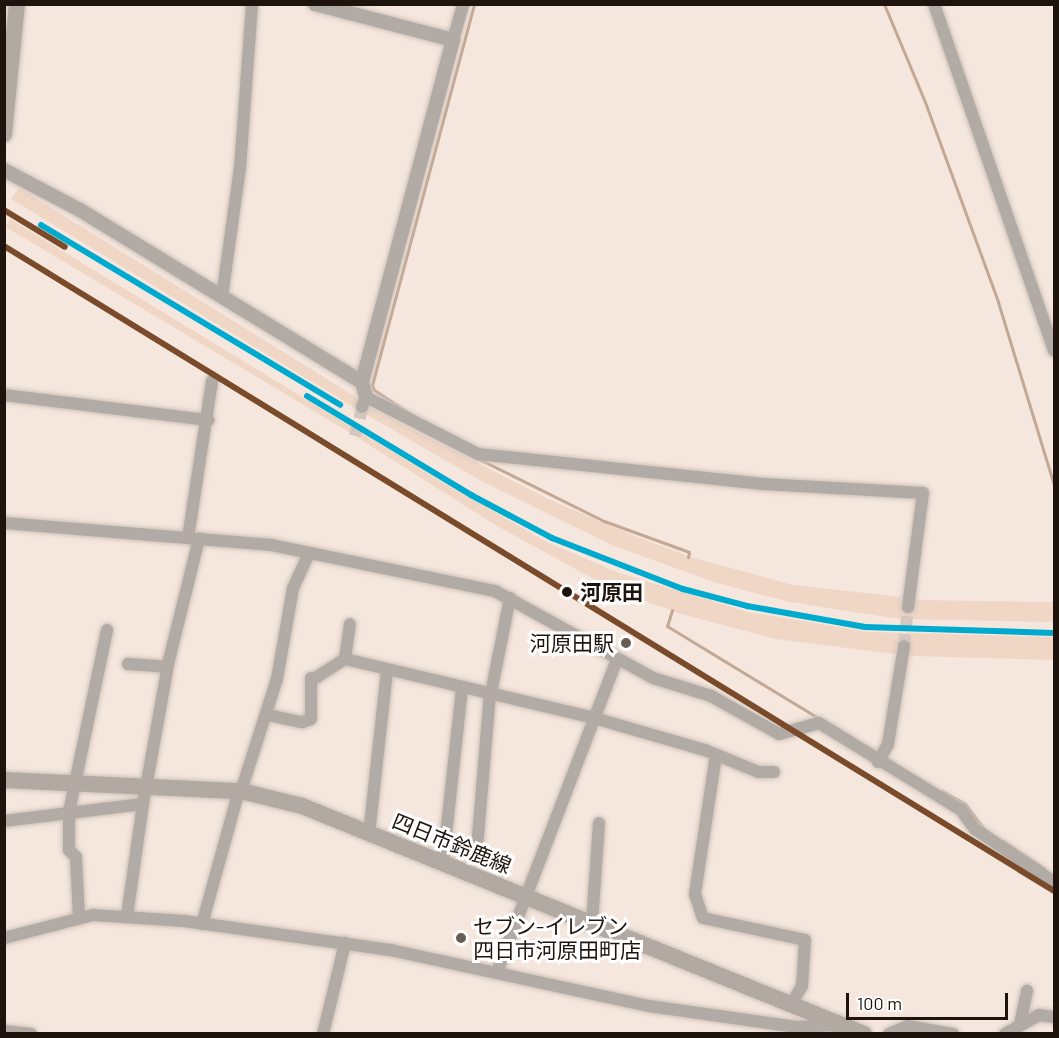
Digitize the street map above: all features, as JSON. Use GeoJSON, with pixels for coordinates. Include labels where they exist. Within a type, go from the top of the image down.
{"type":"FeatureCollection","features":[{"type":"Feature","properties":{"kind":"main road"},"geometry":{"type":"LineString","coordinates":[[4,134],[17,4]]}},
{"type":"Feature","properties":{"kind":"main road","name":"四日市鈴鹿線"},"geometry":{"type":"LineString","coordinates":[[4,780],[144,784],[240,791],[302,806],[791,1004],[838,1029],[864,1034]]}},
{"type":"Feature","properties":{"kind":"street"},"geometry":{"type":"LineString","coordinates":[[222,297],[240,168],[252,4]]}},
{"type":"Feature","properties":{"kind":"street"},"geometry":{"type":"LineString","coordinates":[[315,4],[453,39]]}},
{"type":"Feature","properties":{"kind":"street"},"geometry":{"type":"LineString","coordinates":[[463,4],[362,382],[364,402],[478,454],[763,484],[923,493],[908,607]]}},
{"type":"Feature","properties":{"kind":"street"},"geometry":{"type":"LineString","coordinates":[[934,4],[1054,351]]}},
{"type":"Feature","properties":{"kind":"street"},"geometry":{"type":"LineString","coordinates":[[4,170],[80,210],[362,382]]}},
{"type":"Feature","properties":{"kind":"street"},"geometry":{"type":"LineString","coordinates":[[127,916],[144,784],[193,539],[212,381]]}},
{"type":"Feature","properties":{"kind":"street"},"geometry":{"type":"LineString","coordinates":[[4,395],[208,420]]}},
{"type":"Feature","properties":{"kind":"street"},"geometry":{"type":"LineString","coordinates":[[4,524],[272,544],[418,574],[510,598],[653,678],[711,696],[779,734],[819,723],[878,762],[961,810],[975,829],[1054,882]]}},
{"type":"Feature","properties":{"kind":"street"},"geometry":{"type":"LineString","coordinates":[[202,924],[240,791],[268,715],[293,588],[309,553]]}},
{"type":"Feature","properties":{"kind":"street"},"geometry":{"type":"LineString","coordinates":[[447,843],[477,848],[491,693],[510,598]]}},
{"type":"Feature","properties":{"kind":"street"},"geometry":{"type":"LineString","coordinates":[[345,659],[351,624]]}},
{"type":"Feature","properties":{"kind":"street"},"geometry":{"type":"LineString","coordinates":[[79,917],[76,857],[69,850],[69,813],[107,630]]}},
{"type":"Feature","properties":{"kind":"street"},"geometry":{"type":"LineString","coordinates":[[878,762],[888,744],[904,646]]}},
{"type":"Feature","properties":{"kind":"street"},"geometry":{"type":"LineString","coordinates":[[268,715],[302,722],[311,720],[314,677],[345,659],[594,718],[716,755],[758,772],[774,772]]}},
{"type":"Feature","properties":{"kind":"street"},"geometry":{"type":"LineString","coordinates":[[497,972],[617,659]]}},
{"type":"Feature","properties":{"kind":"street"},"geometry":{"type":"LineString","coordinates":[[128,664],[167,667]]}},
{"type":"Feature","properties":{"kind":"street"},"geometry":{"type":"LineString","coordinates":[[369,834],[387,670]]}},
{"type":"Feature","properties":{"kind":"street"},"geometry":{"type":"LineString","coordinates":[[443,863],[447,843],[462,688]]}},
{"type":"Feature","properties":{"kind":"street"},"geometry":{"type":"LineString","coordinates":[[716,755],[695,894],[703,918],[805,940],[802,986],[791,1004]]}},
{"type":"Feature","properties":{"kind":"street"},"geometry":{"type":"LineString","coordinates":[[4,821],[143,804]]}},
{"type":"Feature","properties":{"kind":"street"},"geometry":{"type":"LineString","coordinates":[[592,923],[599,823]]}},
{"type":"Feature","properties":{"kind":"street"},"geometry":{"type":"LineString","coordinates":[[4,939],[79,917],[127,916],[202,924],[345,943],[497,972],[659,1007],[797,1027],[838,1029]]}},
{"type":"Feature","properties":{"kind":"street"},"geometry":{"type":"LineString","coordinates":[[323,1034],[345,943]]}},
{"type":"Feature","properties":{"kind":"street"},"geometry":{"type":"LineString","coordinates":[[1020,1024],[1027,991]]}},
{"type":"Feature","properties":{"kind":"street"},"geometry":{"type":"LineString","coordinates":[[1005,1034],[1040,1015],[1054,1017]]}},
{"type":"Feature","properties":{"kind":"street"},"geometry":{"type":"LineString","coordinates":[[889,1034],[908,1026],[953,1034]]}},
{"type":"Feature","properties":{"kind":"street"},"geometry":{"type":"LineString","coordinates":[[4,1031],[31,1034]]}},
{"type":"Feature","properties":{"kind":"shaded area"},"geometry":{"type":"Polygon","coordinates":[[[19,188],[356,397],[356,401],[550,500],[630,534],[690,557],[793,585],[901,597],[900,606],[911,607],[915,600],[1054,602],[1054,622],[899,619],[790,602],[717,583],[614,546],[483,482],[362,412],[11,199],[19,188]]]}},
{"type":"Feature","properties":{"kind":"shaded area"},"geometry":{"type":"Polygon","coordinates":[[[10,219],[452,488],[549,543],[619,573],[748,612],[868,632],[1054,637],[1054,660],[911,656],[908,646],[896,646],[895,654],[776,639],[678,613],[612,589],[497,526],[352,434],[6,227],[10,219]]]}},
{"type":"Feature","properties":{"kind":"waterway"},"geometry":{"type":"LineString","coordinates":[[415,417],[374,390],[372,385],[474,4]]}},
{"type":"Feature","properties":{"kind":"waterway"},"geometry":{"type":"LineString","coordinates":[[884,4],[925,102],[998,302],[1054,485]]}},
{"type":"Feature","properties":{"kind":"waterway"},"geometry":{"type":"LineString","coordinates":[[479,459],[604,521],[689,552],[688,557]]}},
{"type":"Feature","properties":{"kind":"waterway"},"geometry":{"type":"LineString","coordinates":[[672,610],[667,626],[820,719]]}},
{"type":"Feature","properties":{"kind":"waterway"},"geometry":{"type":"LineString","coordinates":[[942,791],[965,804],[983,828]]}},
{"type":"Feature","properties":{"kind":"waterway"},"geometry":{"type":"LineString","coordinates":[[1003,841],[1044,868]]}},
{"type":"Feature","properties":{"kind":"tunnel"},"geometry":{"type":"LineString","coordinates":[[355,436],[362,407]]}},
{"type":"Feature","properties":{"kind":"tunnel"},"geometry":{"type":"LineString","coordinates":[[904,646],[908,607]]}},
{"type":"Feature","properties":{"kind":"transit line"},"geometry":{"type":"LineString","coordinates":[[4,210],[65,247]]}},
{"type":"Feature","properties":{"kind":"transit line"},"geometry":{"type":"LineString","coordinates":[[41,225],[340,405]]}},
{"type":"Feature","properties":{"kind":"transit line"},"geometry":{"type":"LineString","coordinates":[[4,246],[1054,891]]}},
{"type":"Feature","properties":{"kind":"transit line"},"geometry":{"type":"LineString","coordinates":[[307,396],[471,495],[552,538],[683,589],[747,606],[865,627],[1054,633]]}},
{"type":"Feature","properties":{"kind":"place","name":"河原田"},"geometry":{"type":"Point","coordinates":[567,592]}},
{"type":"Feature","properties":{"kind":"place","name":"河原田駅"},"geometry":{"type":"Point","coordinates":[626,643]}},
{"type":"Feature","properties":{"kind":"place","name":"セブン-イレブン 四日市河原田町店"},"geometry":{"type":"Point","coordinates":[461,938]}}]}
